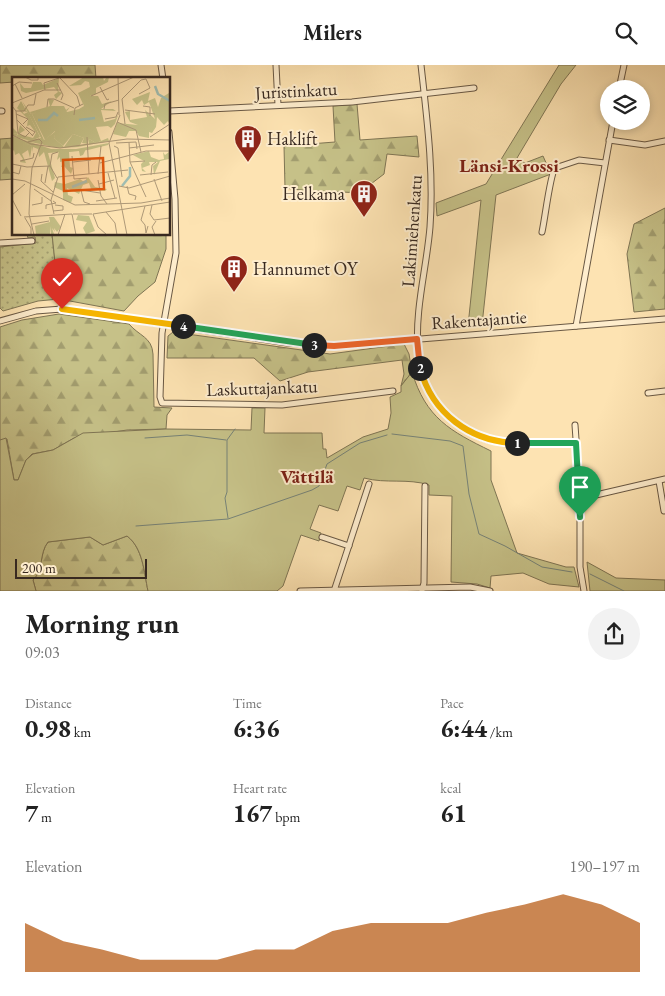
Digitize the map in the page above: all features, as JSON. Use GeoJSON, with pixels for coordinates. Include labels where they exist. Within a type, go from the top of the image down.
{"type":"FeatureCollection","features":[{"type":"Feature","properties":{"kind":"street"},"geometry":{"type":"LineString","coordinates":[[276,65],[278,105]]}},
{"type":"Feature","properties":{"kind":"street","name":"Lakimiehenkatu"},"geometry":{"type":"LineString","coordinates":[[421,65],[432,189],[429,241],[417,339],[419,366],[427,388],[440,409],[457,424],[488,439],[512,443],[576,443]]}},
{"type":"Feature","properties":{"kind":"street"},"geometry":{"type":"LineString","coordinates":[[621,80],[624,65]]}},
{"type":"Feature","properties":{"kind":"street","name":"Juristinkatu"},"geometry":{"type":"LineString","coordinates":[[170,111],[352,102],[474,88]]}},
{"type":"Feature","properties":{"kind":"street"},"geometry":{"type":"LineString","coordinates":[[576,326],[611,130]]}},
{"type":"Feature","properties":{"kind":"street"},"geometry":{"type":"LineString","coordinates":[[609,140],[645,145],[665,141]]}},
{"type":"Feature","properties":{"kind":"street"},"geometry":{"type":"LineString","coordinates":[[164,323],[176,253],[170,146]]}},
{"type":"Feature","properties":{"kind":"street"},"geometry":{"type":"LineString","coordinates":[[542,232],[555,168],[579,160],[605,163]]}},
{"type":"Feature","properties":{"kind":"street"},"geometry":{"type":"LineString","coordinates":[[0,243],[32,241]]}},
{"type":"Feature","properties":{"kind":"street","name":"Rakentajantie"},"geometry":{"type":"LineString","coordinates":[[0,321],[29,313],[55,309],[164,323],[287,343],[327,346],[665,319]]}},
{"type":"Feature","properties":{"kind":"street","name":"Laskuttajankatu"},"geometry":{"type":"LineString","coordinates":[[164,323],[160,397],[162,403],[282,405],[393,391]]}},
{"type":"Feature","properties":{"kind":"street"},"geometry":{"type":"LineString","coordinates":[[648,393],[665,391]]}},
{"type":"Feature","properties":{"kind":"street"},"geometry":{"type":"LineString","coordinates":[[575,425],[580,496],[580,565],[584,591]]}},
{"type":"Feature","properties":{"kind":"street"},"geometry":{"type":"LineString","coordinates":[[580,496],[596,495],[665,479]]}},
{"type":"Feature","properties":{"kind":"street"},"geometry":{"type":"LineString","coordinates":[[658,481],[664,511]]}},
{"type":"Feature","properties":{"kind":"street"},"geometry":{"type":"LineString","coordinates":[[335,588],[369,484]]}},
{"type":"Feature","properties":{"kind":"street"},"geometry":{"type":"LineString","coordinates":[[422,590],[424,583],[425,486]]}},
{"type":"Feature","properties":{"kind":"street"},"geometry":{"type":"LineString","coordinates":[[322,537],[349,546]]}},
{"type":"Feature","properties":{"kind":"street"},"geometry":{"type":"LineString","coordinates":[[300,591],[335,588],[422,590],[470,587],[490,591]]}},
{"type":"Feature","properties":{"kind":"green space"},"geometry":{"type":"Polygon","coordinates":[[[0,65],[95,65],[96,77],[12,77],[12,82],[0,83],[0,65]]]}},
{"type":"Feature","properties":{"kind":"green space"},"geometry":{"type":"Polygon","coordinates":[[[559,65],[576,65],[561,84],[517,158],[525,163],[543,156],[551,174],[496,195],[482,325],[468,326],[481,200],[437,216],[436,203],[486,184],[559,65]]]}},
{"type":"Feature","properties":{"kind":"green space"},"geometry":{"type":"Polygon","coordinates":[[[357,104],[360,140],[417,136],[419,157],[387,154],[384,174],[359,193],[285,188],[284,146],[335,142],[333,106],[357,104]]]}},
{"type":"Feature","properties":{"kind":"green space"},"geometry":{"type":"Polygon","coordinates":[[[12,138],[12,179],[0,180],[0,139],[12,138]]]}},
{"type":"Feature","properties":{"kind":"green space"},"geometry":{"type":"Polygon","coordinates":[[[665,208],[665,309],[634,312],[627,254],[634,224],[665,208]]]}},
{"type":"Feature","properties":{"kind":"green space"},"geometry":{"type":"Polygon","coordinates":[[[27,235],[52,235],[59,299],[38,301],[3,311],[0,308],[0,247],[36,243],[35,237],[28,238],[27,235]]]}},
{"type":"Feature","properties":{"kind":"green space"},"geometry":{"type":"Polygon","coordinates":[[[52,235],[166,235],[166,249],[155,282],[124,311],[59,299],[52,235]]]}},
{"type":"Feature","properties":{"kind":"green space"},"geometry":{"type":"Polygon","coordinates":[[[59,314],[129,324],[148,340],[152,348],[154,407],[172,408],[167,415],[166,429],[127,430],[74,438],[53,450],[32,454],[26,460],[18,480],[14,480],[7,439],[0,440],[0,327],[22,320],[59,314]]]}},
{"type":"Feature","properties":{"kind":"green space"},"geometry":{"type":"Polygon","coordinates":[[[173,332],[330,354],[404,344],[409,354],[412,372],[401,386],[404,374],[402,360],[308,372],[280,381],[254,358],[167,358],[168,336],[173,332]]]}},
{"type":"Feature","properties":{"kind":"green space"},"geometry":{"type":"Polygon","coordinates":[[[412,372],[424,401],[441,421],[463,437],[491,451],[491,480],[517,553],[566,567],[574,567],[579,587],[549,584],[523,573],[491,576],[490,588],[477,584],[451,582],[452,496],[429,495],[429,485],[421,483],[380,481],[364,478],[360,490],[347,486],[338,511],[319,505],[310,529],[321,533],[319,541],[301,535],[283,586],[277,591],[148,591],[140,554],[127,536],[103,545],[90,537],[48,542],[43,551],[39,571],[33,580],[36,591],[0,591],[0,440],[6,438],[14,480],[18,480],[26,460],[33,454],[53,450],[83,433],[166,429],[251,430],[252,408],[265,408],[264,433],[322,433],[323,449],[326,449],[327,458],[363,437],[388,429],[391,413],[390,397],[401,392],[401,386],[412,372]]]}},
{"type":"Feature","properties":{"kind":"green space"},"geometry":{"type":"Polygon","coordinates":[[[127,536],[140,554],[148,591],[36,591],[33,580],[39,571],[43,551],[48,542],[90,537],[103,545],[127,536]]]}},
{"type":"Feature","properties":{"kind":"green space"},"geometry":{"type":"Polygon","coordinates":[[[587,562],[616,578],[665,580],[665,591],[590,591],[587,562]]]}},
{"type":"Feature","properties":{"kind":"waterway"},"geometry":{"type":"LineString","coordinates":[[228,518],[225,498],[227,492],[227,440],[235,429]]}},
{"type":"Feature","properties":{"kind":"waterway"},"geometry":{"type":"LineString","coordinates":[[392,434],[450,441],[463,446],[469,494],[479,534],[542,567],[572,572]]}},
{"type":"Feature","properties":{"kind":"waterway"},"geometry":{"type":"LineString","coordinates":[[145,438],[187,435],[226,440]]}},
{"type":"Feature","properties":{"kind":"waterway"},"geometry":{"type":"LineString","coordinates":[[136,526],[228,519],[312,490],[319,486],[327,464],[360,443],[387,435]]}},
{"type":"Feature","properties":{"kind":"waterway"},"geometry":{"type":"LineString","coordinates":[[590,574],[624,591]]}},
{"type":"Feature","properties":{"kind":"place","name":"Haklift"},"geometry":{"type":"Point","coordinates":[248,163]}},
{"type":"Feature","properties":{"kind":"place","name":"Helkama"},"geometry":{"type":"Point","coordinates":[364,218]}},
{"type":"Feature","properties":{"kind":"place","name":"Hannumet OY"},"geometry":{"type":"Point","coordinates":[234,293]}},
{"type":"Feature","properties":{"kind":"district","name":"Länsi-Krossi"},"geometry":{"type":"Point","coordinates":[509,165]}},
{"type":"Feature","properties":{"kind":"district","name":"Vättilä"},"geometry":{"type":"Point","coordinates":[307,476]}},
{"type":"Feature","properties":{"kind":"route"},"geometry":{"type":"LineString","coordinates":[[62,309],[303,345],[334,346],[417,339],[419,366],[427,388],[440,409],[457,424],[471,433],[488,439],[512,443],[576,443],[580,517]]}}]}
